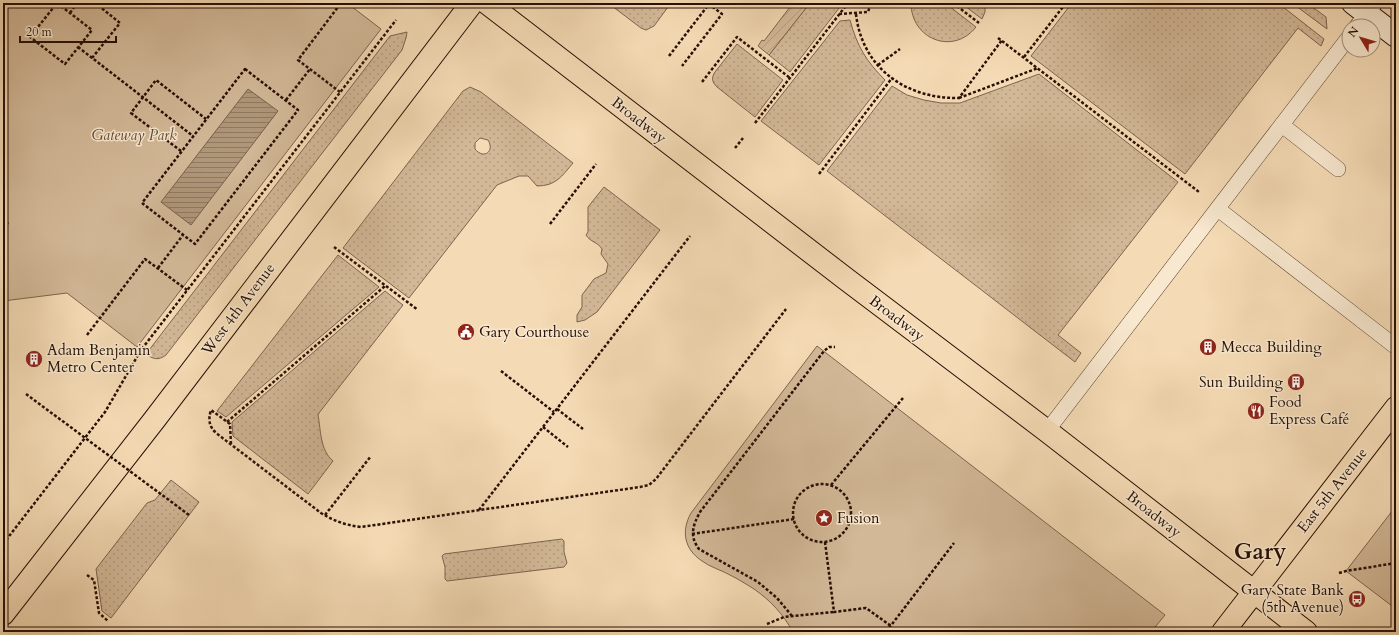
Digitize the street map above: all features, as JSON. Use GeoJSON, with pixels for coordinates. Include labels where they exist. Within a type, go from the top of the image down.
{"type":"FeatureCollection","features":[{"type":"Feature","properties":{"kind":"main road","name":"West 4th Avenue"},"geometry":{"type":"LineString","coordinates":[[3,614],[472,3]]}},
{"type":"Feature","properties":{"kind":"main road","name":"Broadway"},"geometry":{"type":"LineString","coordinates":[[487,3],[846,279],[1047,431],[1306,632]]}},
{"type":"Feature","properties":{"kind":"main road","name":"East 5th Avenue"},"geometry":{"type":"LineString","coordinates":[[1223,632],[1253,591],[1396,408]]}},
{"type":"Feature","properties":{"kind":"street"},"geometry":{"type":"LineString","coordinates":[[1363,11],[1396,36]]}},
{"type":"Feature","properties":{"kind":"lane"},"geometry":{"type":"LineString","coordinates":[[1047,431],[1341,48]]}},
{"type":"Feature","properties":{"kind":"lane"},"geometry":{"type":"LineString","coordinates":[[1282,125],[1338,169]]}},
{"type":"Feature","properties":{"kind":"lane"},"geometry":{"type":"LineString","coordinates":[[1218,209],[1396,347]]}},
{"type":"Feature","properties":{"kind":"path"},"geometry":{"type":"LineString","coordinates":[[57,3],[70,13],[92,30],[65,64],[30,37],[57,3]]}},
{"type":"Feature","properties":{"kind":"path"},"geometry":{"type":"LineString","coordinates":[[70,13],[78,3]]}},
{"type":"Feature","properties":{"kind":"path"},"geometry":{"type":"LineString","coordinates":[[92,58],[120,23],[98,6],[101,3]]}},
{"type":"Feature","properties":{"kind":"path"},"geometry":{"type":"LineString","coordinates":[[340,92],[298,60],[341,3]]}},
{"type":"Feature","properties":{"kind":"path"},"geometry":{"type":"LineString","coordinates":[[755,123],[848,3]]}},
{"type":"Feature","properties":{"kind":"path"},"geometry":{"type":"LineString","coordinates":[[839,14],[868,12],[871,3]]}},
{"type":"Feature","properties":{"kind":"path"},"geometry":{"type":"LineString","coordinates":[[953,3],[979,23]]}},
{"type":"Feature","properties":{"kind":"path"},"geometry":{"type":"LineString","coordinates":[[1024,57],[1066,3]]}},
{"type":"Feature","properties":{"kind":"path"},"geometry":{"type":"LineString","coordinates":[[669,56],[709,4],[717,7],[722,14],[682,66]]}},
{"type":"Feature","properties":{"kind":"path"},"geometry":{"type":"LineString","coordinates":[[856,14],[857,27],[861,39],[878,65],[892,78],[907,88],[935,97],[959,98],[1038,68]]}},
{"type":"Feature","properties":{"kind":"path"},"geometry":{"type":"LineString","coordinates":[[3,544],[105,412],[141,350],[396,20]]}},
{"type":"Feature","properties":{"kind":"path"},"geometry":{"type":"LineString","coordinates":[[702,82],[737,37],[790,78]]}},
{"type":"Feature","properties":{"kind":"path"},"geometry":{"type":"LineString","coordinates":[[998,38],[1202,194],[1218,209]]}},
{"type":"Feature","properties":{"kind":"path"},"geometry":{"type":"LineString","coordinates":[[959,98],[1002,40]]}},
{"type":"Feature","properties":{"kind":"path"},"geometry":{"type":"LineString","coordinates":[[78,47],[193,136]]}},
{"type":"Feature","properties":{"kind":"path"},"geometry":{"type":"LineString","coordinates":[[878,65],[900,49]]}},
{"type":"Feature","properties":{"kind":"path"},"geometry":{"type":"LineString","coordinates":[[245,69],[286,100],[298,110],[195,244],[142,203],[245,69]]}},
{"type":"Feature","properties":{"kind":"path"},"geometry":{"type":"LineString","coordinates":[[286,100],[310,69]]}},
{"type":"Feature","properties":{"kind":"path"},"geometry":{"type":"LineString","coordinates":[[819,174],[892,78]]}},
{"type":"Feature","properties":{"kind":"path"},"geometry":{"type":"LineString","coordinates":[[181,151],[131,113],[156,80],[206,119]]}},
{"type":"Feature","properties":{"kind":"path"},"geometry":{"type":"LineString","coordinates":[[735,148],[743,138]]}},
{"type":"Feature","properties":{"kind":"path"},"geometry":{"type":"LineString","coordinates":[[550,224],[596,164]]}},
{"type":"Feature","properties":{"kind":"path"},"geometry":{"type":"LineString","coordinates":[[158,268],[184,235]]}},
{"type":"Feature","properties":{"kind":"path"},"geometry":{"type":"LineString","coordinates":[[479,510],[690,236]]}},
{"type":"Feature","properties":{"kind":"path"},"geometry":{"type":"LineString","coordinates":[[334,247],[418,310]]}},
{"type":"Feature","properties":{"kind":"path"},"geometry":{"type":"LineString","coordinates":[[87,335],[145,258],[188,290]]}},
{"type":"Feature","properties":{"kind":"path"},"geometry":{"type":"LineString","coordinates":[[227,422],[385,286]]}},
{"type":"Feature","properties":{"kind":"path"},"geometry":{"type":"LineString","coordinates":[[230,444],[230,424],[211,410],[209,422],[212,429],[230,444],[325,515],[339,523],[361,527],[649,485],[656,479],[786,309]]}},
{"type":"Feature","properties":{"kind":"path"},"geometry":{"type":"LineString","coordinates":[[792,616],[777,598],[758,582],[699,549],[695,544],[692,534],[700,512],[824,351],[829,347],[836,347]]}},
{"type":"Feature","properties":{"kind":"path"},"geometry":{"type":"LineString","coordinates":[[500,371],[554,412]]}},
{"type":"Feature","properties":{"kind":"path"},"geometry":{"type":"LineString","coordinates":[[26,394],[189,516]]}},
{"type":"Feature","properties":{"kind":"path"},"geometry":{"type":"LineString","coordinates":[[831,485],[903,398]]}},
{"type":"Feature","properties":{"kind":"path"},"geometry":{"type":"LineString","coordinates":[[557,409],[583,429]]}},
{"type":"Feature","properties":{"kind":"path"},"geometry":{"type":"LineString","coordinates":[[543,427],[568,447]]}},
{"type":"Feature","properties":{"kind":"path"},"geometry":{"type":"LineString","coordinates":[[325,515],[371,456]]}},
{"type":"Feature","properties":{"kind":"path"},"geometry":{"type":"LineString","coordinates":[[819,483],[831,485],[839,489],[848,500],[851,510],[850,520],[845,530],[840,535],[825,542],[813,541],[807,538],[795,525],[794,518],[792,512],[794,502],[801,492],[809,486],[819,483]]}},
{"type":"Feature","properties":{"kind":"path"},"geometry":{"type":"LineString","coordinates":[[692,534],[794,518]]}},
{"type":"Feature","properties":{"kind":"path"},"geometry":{"type":"LineString","coordinates":[[825,542],[834,612]]}},
{"type":"Feature","properties":{"kind":"path"},"geometry":{"type":"LineString","coordinates":[[886,632],[954,543]]}},
{"type":"Feature","properties":{"kind":"path"},"geometry":{"type":"LineString","coordinates":[[1339,573],[1396,563]]}},
{"type":"Feature","properties":{"kind":"path"},"geometry":{"type":"LineString","coordinates":[[87,575],[94,580],[99,613],[108,621]]}},
{"type":"Feature","properties":{"kind":"path"},"geometry":{"type":"LineString","coordinates":[[767,624],[784,617],[866,608],[891,626]]}},
{"type":"Feature","properties":{"kind":"green space","name":"Gateway Park"},"geometry":{"type":"Polygon","coordinates":[[[3,3],[347,3],[381,29],[137,347],[67,293],[3,301],[3,231],[9,223],[3,218],[3,3]]]}},
{"type":"Feature","properties":{"kind":"green space"},"geometry":{"type":"Polygon","coordinates":[[[608,3],[671,3],[654,26],[646,30],[641,28],[608,3]]]}},
{"type":"Feature","properties":{"kind":"green space"},"geometry":{"type":"Polygon","coordinates":[[[793,3],[810,3],[769,55],[758,46],[762,40],[764,41],[793,3]]]}},
{"type":"Feature","properties":{"kind":"green space"},"geometry":{"type":"Polygon","coordinates":[[[810,3],[843,3],[790,72],[769,55],[810,3]]]}},
{"type":"Feature","properties":{"kind":"green space"},"geometry":{"type":"Polygon","coordinates":[[[911,3],[945,3],[976,27],[967,36],[956,41],[945,42],[935,39],[926,34],[918,26],[913,16],[911,3]]]}},
{"type":"Feature","properties":{"kind":"green space"},"geometry":{"type":"Polygon","coordinates":[[[961,3],[985,3],[985,12],[982,19],[961,3]]]}},
{"type":"Feature","properties":{"kind":"green space"},"geometry":{"type":"Polygon","coordinates":[[[1072,3],[1278,3],[1324,39],[1321,46],[1298,28],[1185,174],[1031,56],[1072,3]]]}},
{"type":"Feature","properties":{"kind":"green space"},"geometry":{"type":"Polygon","coordinates":[[[1292,3],[1307,3],[1326,17],[1327,29],[1292,3]]]}},
{"type":"Feature","properties":{"kind":"green space"},"geometry":{"type":"Polygon","coordinates":[[[850,20],[856,38],[867,60],[885,80],[819,165],[761,121],[840,21],[850,20]]]}},
{"type":"Feature","properties":{"kind":"green space"},"geometry":{"type":"Polygon","coordinates":[[[407,32],[402,50],[166,355],[156,359],[146,354],[390,36],[407,32]]]}},
{"type":"Feature","properties":{"kind":"green space"},"geometry":{"type":"Polygon","coordinates":[[[737,44],[783,80],[755,117],[717,87],[713,80],[715,72],[737,44]]]}},
{"type":"Feature","properties":{"kind":"green space"},"geometry":{"type":"Polygon","coordinates":[[[1039,74],[1178,182],[1058,335],[1081,353],[1075,362],[827,171],[892,86],[907,95],[924,100],[941,103],[960,103],[1039,74]]]}},
{"type":"Feature","properties":{"kind":"green space"},"geometry":{"type":"Polygon","coordinates":[[[470,87],[481,92],[573,163],[558,179],[544,186],[537,186],[528,176],[519,176],[497,185],[409,298],[343,248],[463,91],[470,87]],[[480,138],[475,143],[475,149],[482,154],[488,153],[490,144],[488,140],[480,138]]]}},
{"type":"Feature","properties":{"kind":"green space"},"geometry":{"type":"Polygon","coordinates":[[[604,187],[660,230],[597,312],[585,320],[577,322],[577,315],[582,307],[582,295],[594,279],[606,273],[608,264],[601,254],[602,249],[586,235],[588,232],[588,207],[604,187]]]}},
{"type":"Feature","properties":{"kind":"green space"},"geometry":{"type":"Polygon","coordinates":[[[338,255],[379,287],[226,417],[217,411],[338,255]]]}},
{"type":"Feature","properties":{"kind":"green space"},"geometry":{"type":"Polygon","coordinates":[[[385,291],[403,305],[319,413],[318,415],[323,446],[333,461],[308,494],[233,436],[232,422],[385,291]]]}},
{"type":"Feature","properties":{"kind":"green space"},"geometry":{"type":"Polygon","coordinates":[[[817,346],[1165,615],[1151,632],[793,632],[781,614],[771,603],[754,589],[727,573],[712,567],[696,556],[688,545],[685,533],[691,513],[817,346]]]}},
{"type":"Feature","properties":{"kind":"green space"},"geometry":{"type":"Polygon","coordinates":[[[171,480],[199,502],[111,618],[102,611],[96,569],[147,503],[155,500],[171,480]]]}},
{"type":"Feature","properties":{"kind":"green space"},"geometry":{"type":"Polygon","coordinates":[[[1396,506],[1396,609],[1346,571],[1396,506]]]}},
{"type":"Feature","properties":{"kind":"green space"},"geometry":{"type":"Polygon","coordinates":[[[562,539],[564,541],[564,552],[567,563],[564,567],[447,581],[445,579],[445,567],[442,556],[444,554],[562,539]]]}},
{"type":"Feature","properties":{"kind":"shaded area"},"geometry":{"type":"Polygon","coordinates":[[[248,89],[278,111],[191,225],[161,202],[248,89]]]}},
{"type":"Feature","properties":{"kind":"place","name":"Gary Courthouse"},"geometry":{"type":"Point","coordinates":[466,332]}},
{"type":"Feature","properties":{"kind":"place","name":"Mecca Building"},"geometry":{"type":"Point","coordinates":[1208,347]}},
{"type":"Feature","properties":{"kind":"place","name":"Adam Benjamin Metro Center"},"geometry":{"type":"Point","coordinates":[34,359]}},
{"type":"Feature","properties":{"kind":"place","name":"Sun Building"},"geometry":{"type":"Point","coordinates":[1296,382]}},
{"type":"Feature","properties":{"kind":"place","name":"Food Express Café"},"geometry":{"type":"Point","coordinates":[1256,411]}},
{"type":"Feature","properties":{"kind":"place","name":"Fusion"},"geometry":{"type":"Point","coordinates":[824,518]}},
{"type":"Feature","properties":{"kind":"place","name":"Gary State Bank (5th Avenue)"},"geometry":{"type":"Point","coordinates":[1357,599]}},
{"type":"Feature","properties":{"kind":"district","name":"Gary"},"geometry":{"type":"Point","coordinates":[1260,551]}}]}
